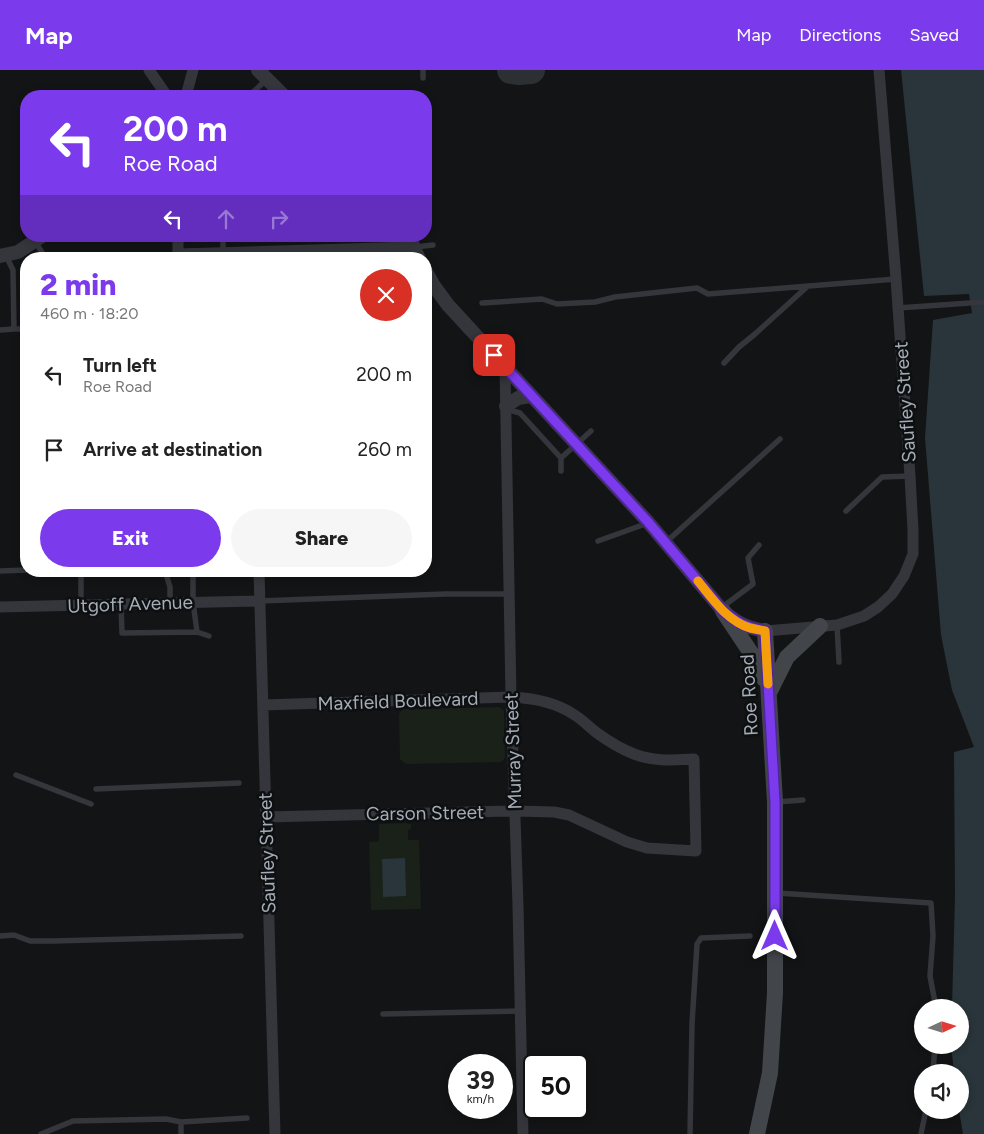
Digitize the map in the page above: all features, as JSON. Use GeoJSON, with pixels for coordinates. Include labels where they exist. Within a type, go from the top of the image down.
{"type":"FeatureCollection","features":[{"type":"Feature","properties":{"kind":"main road"},"geometry":{"type":"LineString","coordinates":[[722,610],[759,665],[769,693]]}},
{"type":"Feature","properties":{"kind":"main road"},"geometry":{"type":"LineString","coordinates":[[769,693],[787,657],[820,626]]}},
{"type":"Feature","properties":{"kind":"main road","name":"Roe Road"},"geometry":{"type":"LineString","coordinates":[[757,1134],[770,1073],[775,993],[775,802],[765,631]]}},
{"type":"Feature","properties":{"kind":"street"},"geometry":{"type":"LineString","coordinates":[[149,70],[163,90]]}},
{"type":"Feature","properties":{"kind":"street"},"geometry":{"type":"LineString","coordinates":[[188,90],[193,70]]}},
{"type":"Feature","properties":{"kind":"street","name":"Saufley Street"},"geometry":{"type":"LineString","coordinates":[[765,631],[837,625],[864,616],[892,594],[904,576],[913,554],[910,476],[879,70]]}},
{"type":"Feature","properties":{"kind":"street"},"geometry":{"type":"LineString","coordinates":[[263,74],[278,90]]}},
{"type":"Feature","properties":{"kind":"street"},"geometry":{"type":"LineString","coordinates":[[3,256],[18,252],[33,242]]}},
{"type":"Feature","properties":{"kind":"street"},"geometry":{"type":"LineString","coordinates":[[255,252],[414,247]]}},
{"type":"Feature","properties":{"kind":"street","name":"Roe Road"},"geometry":{"type":"LineString","coordinates":[[432,282],[448,305],[648,522],[722,610],[737,622],[749,628],[765,631]]}},
{"type":"Feature","properties":{"kind":"street","name":"Murray Street"},"geometry":{"type":"LineString","coordinates":[[505,367],[511,697],[523,1134]]}},
{"type":"Feature","properties":{"kind":"street"},"geometry":{"type":"LineString","coordinates":[[506,408],[518,398],[531,396]]}},
{"type":"Feature","properties":{"kind":"street","name":"Saufley Street"},"geometry":{"type":"LineString","coordinates":[[259,577],[275,1134]]}},
{"type":"Feature","properties":{"kind":"street","name":"Utgoff Avenue"},"geometry":{"type":"LineString","coordinates":[[0,608],[259,601]]}},
{"type":"Feature","properties":{"kind":"street","name":"Maxfield Boulevard"},"geometry":{"type":"LineString","coordinates":[[263,705],[511,697],[541,701],[574,714],[597,733],[615,745],[634,754],[655,760],[694,759],[696,851]]}},
{"type":"Feature","properties":{"kind":"street","name":"Carson Street"},"geometry":{"type":"LineString","coordinates":[[266,817],[515,811],[554,812],[569,815],[627,842],[646,848],[696,851]]}},
{"type":"Feature","properties":{"kind":"lane"},"geometry":{"type":"LineString","coordinates":[[423,70],[423,78]]}},
{"type":"Feature","properties":{"kind":"lane"},"geometry":{"type":"LineString","coordinates":[[252,90],[263,74]]}},
{"type":"Feature","properties":{"kind":"lane"},"geometry":{"type":"LineString","coordinates":[[414,247],[433,244]]}},
{"type":"Feature","properties":{"kind":"lane"},"geometry":{"type":"LineString","coordinates":[[3,256],[13,270],[14,329]]}},
{"type":"Feature","properties":{"kind":"lane"},"geometry":{"type":"LineString","coordinates":[[482,304],[542,299],[557,304],[595,302],[615,297],[697,288],[708,294],[896,279]]}},
{"type":"Feature","properties":{"kind":"lane"},"geometry":{"type":"LineString","coordinates":[[724,363],[739,347],[808,286]]}},
{"type":"Feature","properties":{"kind":"lane"},"geometry":{"type":"LineString","coordinates":[[898,308],[984,302]]}},
{"type":"Feature","properties":{"kind":"lane"},"geometry":{"type":"LineString","coordinates":[[0,330],[20,329]]}},
{"type":"Feature","properties":{"kind":"lane"},"geometry":{"type":"LineString","coordinates":[[506,408],[520,413],[561,458],[561,471]]}},
{"type":"Feature","properties":{"kind":"lane"},"geometry":{"type":"LineString","coordinates":[[561,458],[591,431]]}},
{"type":"Feature","properties":{"kind":"lane"},"geometry":{"type":"LineString","coordinates":[[665,542],[780,439]]}},
{"type":"Feature","properties":{"kind":"lane"},"geometry":{"type":"LineString","coordinates":[[846,511],[882,477],[910,476]]}},
{"type":"Feature","properties":{"kind":"lane"},"geometry":{"type":"LineString","coordinates":[[598,541],[648,522]]}},
{"type":"Feature","properties":{"kind":"lane"},"geometry":{"type":"LineString","coordinates":[[722,610],[753,584],[748,558],[759,544]]}},
{"type":"Feature","properties":{"kind":"lane"},"geometry":{"type":"LineString","coordinates":[[0,571],[20,570]]}},
{"type":"Feature","properties":{"kind":"lane"},"geometry":{"type":"LineString","coordinates":[[81,577],[81,606]]}},
{"type":"Feature","properties":{"kind":"lane"},"geometry":{"type":"LineString","coordinates":[[168,577],[170,587],[170,603]]}},
{"type":"Feature","properties":{"kind":"lane"},"geometry":{"type":"LineString","coordinates":[[193,577],[193,602],[197,632]]}},
{"type":"Feature","properties":{"kind":"lane"},"geometry":{"type":"LineString","coordinates":[[259,601],[445,594],[509,594]]}},
{"type":"Feature","properties":{"kind":"lane"},"geometry":{"type":"LineString","coordinates":[[120,604],[122,633],[197,632],[209,636]]}},
{"type":"Feature","properties":{"kind":"lane"},"geometry":{"type":"LineString","coordinates":[[837,625],[839,662]]}},
{"type":"Feature","properties":{"kind":"lane"},"geometry":{"type":"LineString","coordinates":[[16,775],[91,804]]}},
{"type":"Feature","properties":{"kind":"lane"},"geometry":{"type":"LineString","coordinates":[[96,789],[239,783]]}},
{"type":"Feature","properties":{"kind":"lane"},"geometry":{"type":"LineString","coordinates":[[775,802],[803,800]]}},
{"type":"Feature","properties":{"kind":"lane"},"geometry":{"type":"LineString","coordinates":[[775,893],[931,903],[933,936],[930,976],[934,999]]}},
{"type":"Feature","properties":{"kind":"lane"},"geometry":{"type":"LineString","coordinates":[[0,936],[14,935],[30,940],[53,941],[241,936]]}},
{"type":"Feature","properties":{"kind":"lane"},"geometry":{"type":"LineString","coordinates":[[690,1134],[692,1024],[697,944],[701,938],[750,936]]}},
{"type":"Feature","properties":{"kind":"lane"},"geometry":{"type":"LineString","coordinates":[[383,1014],[520,1011]]}},
{"type":"Feature","properties":{"kind":"lane"},"geometry":{"type":"LineString","coordinates":[[41,1134],[73,1121],[166,1119],[180,1122],[247,1118]]}},
{"type":"Feature","properties":{"kind":"lane"},"geometry":{"type":"LineString","coordinates":[[921,1134],[924,1119]]}},
{"type":"Feature","properties":{"kind":"lane"},"geometry":{"type":"LineString","coordinates":[[180,1122],[181,1134]]}},
{"type":"Feature","properties":{"kind":"shaded area"},"geometry":{"type":"Polygon","coordinates":[[[901,70],[984,70],[984,1134],[963,1134],[960,1119],[969,1119],[969,1064],[953,1064],[952,1054],[969,1054],[969,999],[952,999],[955,896],[954,752],[974,747],[952,690],[941,635],[925,438],[933,320],[972,313],[969,294],[924,296],[901,70]]]}},
{"type":"Feature","properties":{"kind":"shaded area"},"geometry":{"type":"Polygon","coordinates":[[[499,707],[504,711],[505,758],[501,762],[406,764],[400,759],[399,714],[403,709],[499,707]]]}},
{"type":"Feature","properties":{"kind":"shaded area"},"geometry":{"type":"Polygon","coordinates":[[[379,824],[411,824],[411,829],[408,830],[408,840],[419,840],[421,909],[371,910],[369,842],[379,841],[379,824]]]}},
{"type":"Feature","properties":{"kind":"shaded area"},"geometry":{"type":"Polygon","coordinates":[[[405,858],[406,896],[383,897],[382,859],[405,858]]]}},
{"type":"Feature","properties":{"kind":"taxiway"},"geometry":{"type":"LineString","coordinates":[[511,70],[531,70]]}},
{"type":"Feature","properties":{"kind":"slow traffic"},"geometry":{"type":"LineString","coordinates":[[698,581],[723,611],[737,622],[749,628],[765,631],[768,684]]}},
{"type":"Feature","properties":{"kind":"route"},"geometry":{"type":"LineString","coordinates":[[494,355],[648,522],[723,611],[737,622],[749,628],[765,631],[775,802],[775,936]]}}]}
